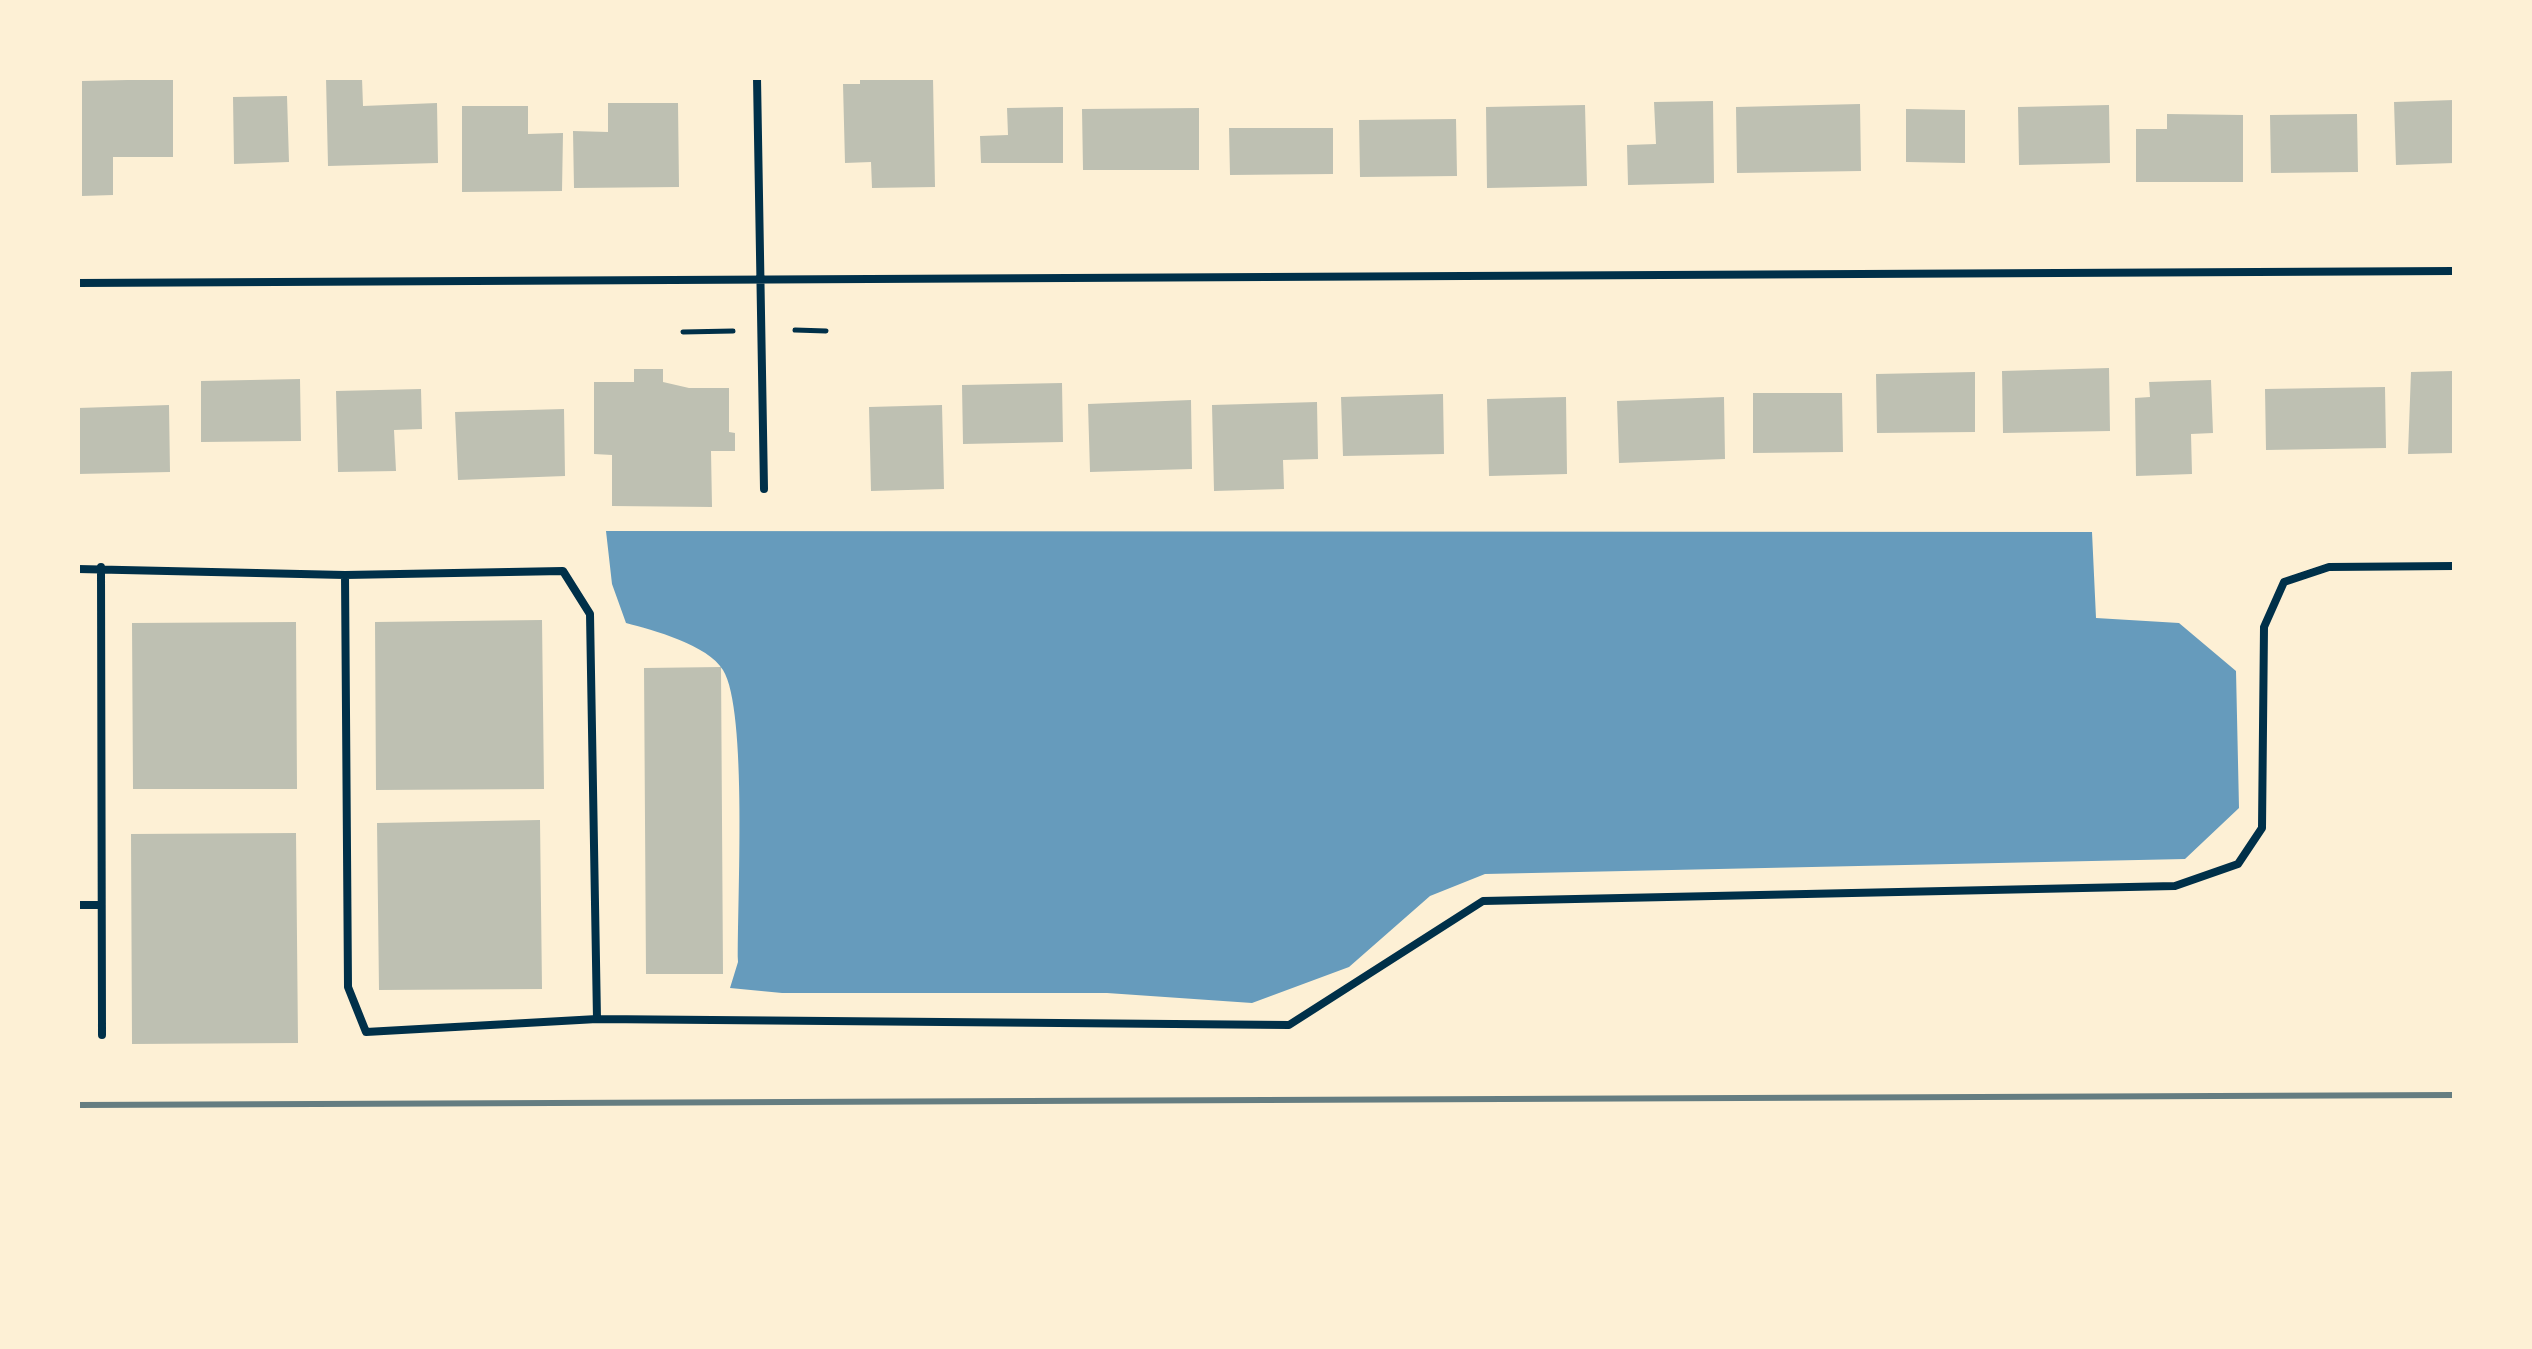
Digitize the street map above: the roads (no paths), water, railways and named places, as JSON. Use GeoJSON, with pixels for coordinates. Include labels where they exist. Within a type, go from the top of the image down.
{"type":"FeatureCollection","features":[{"type":"Feature","properties":{"kind":"street"},"geometry":{"type":"LineString","coordinates":[[757,78],[764,489]]}},
{"type":"Feature","properties":{"kind":"street"},"geometry":{"type":"LineString","coordinates":[[78,283],[2454,271]]}},
{"type":"Feature","properties":{"kind":"street"},"geometry":{"type":"LineString","coordinates":[[345,575],[348,987],[366,1032],[597,1019],[1289,1025],[1483,901],[2175,886],[2238,864],[2262,828],[2264,627],[2284,582],[2329,567],[2454,566]]}},
{"type":"Feature","properties":{"kind":"street"},"geometry":{"type":"LineString","coordinates":[[78,569],[101,567],[345,575],[563,571],[590,614],[597,1019]]}},
{"type":"Feature","properties":{"kind":"street"},"geometry":{"type":"LineString","coordinates":[[101,567],[102,1035]]}},
{"type":"Feature","properties":{"kind":"street"},"geometry":{"type":"LineString","coordinates":[[78,905],[101,905]]}},
{"type":"Feature","properties":{"kind":"water"},"geometry":{"type":"Polygon","coordinates":[[[606,531],[2092,532],[2096,618],[2179,623],[2236,671],[2239,808],[2185,859],[1485,874],[1430,896],[1349,967],[1252,1003],[1107,993],[782,993],[730,988],[738,962],[739,855],[736,724],[731,692],[723,670],[705,653],[679,640],[626,623],[612,584],[606,531]]]}},
{"type":"Feature","properties":{"kind":"railway"},"geometry":{"type":"LineString","coordinates":[[78,1105],[2454,1095]]}}]}
